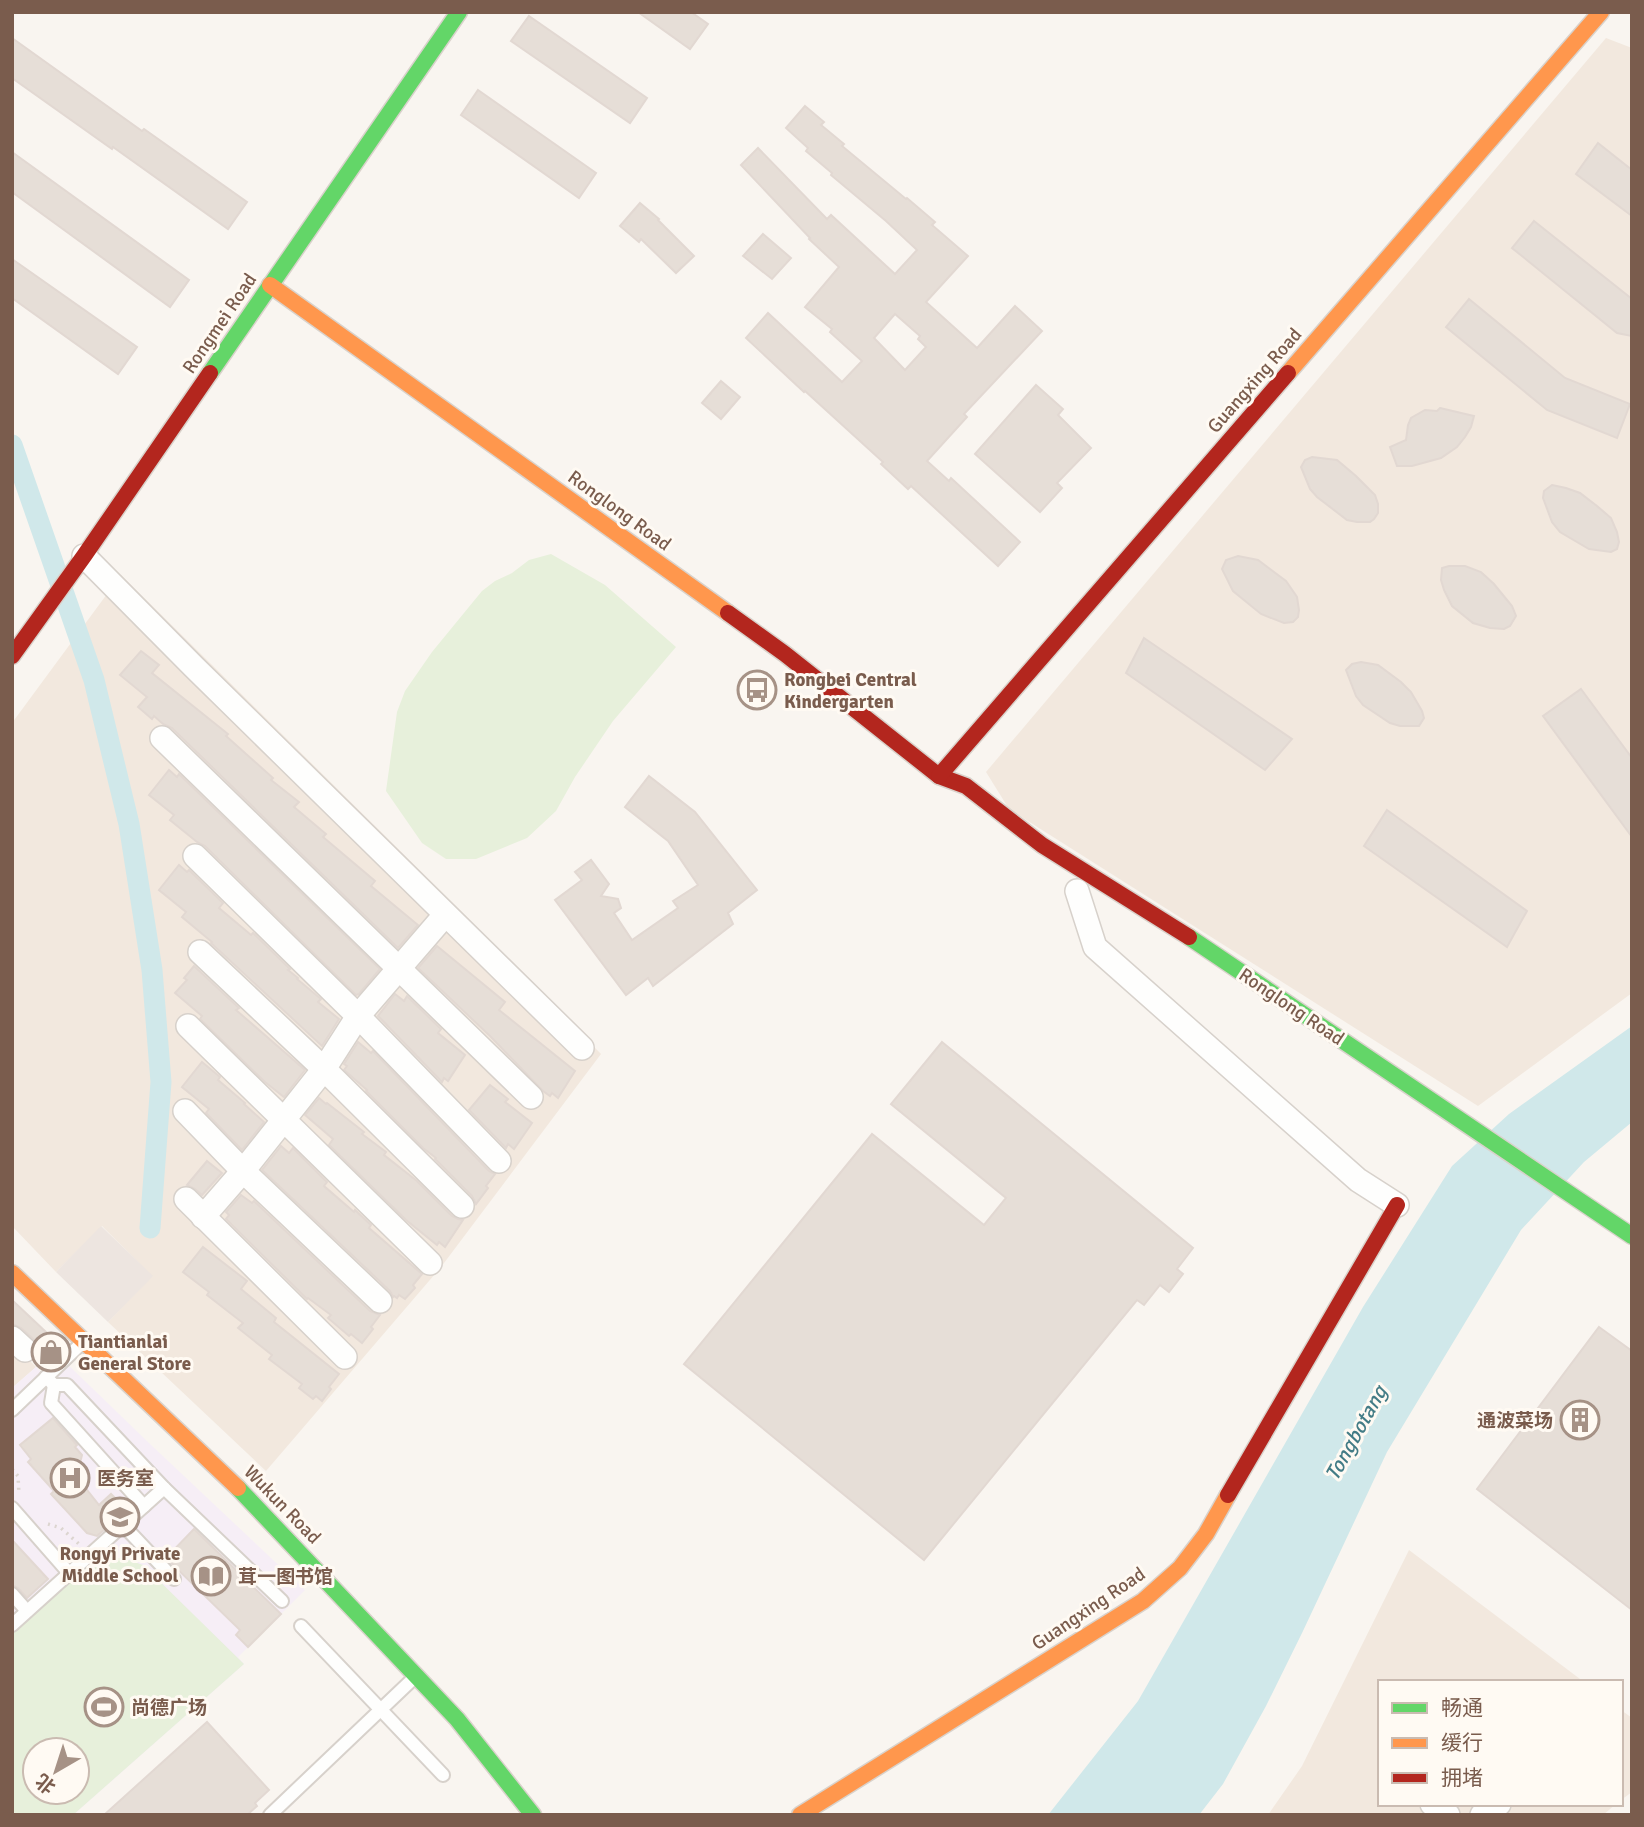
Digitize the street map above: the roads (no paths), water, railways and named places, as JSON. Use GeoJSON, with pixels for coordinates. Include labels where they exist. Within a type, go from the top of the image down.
{"type":"FeatureCollection","features":[{"type":"Feature","properties":{"kind":"main road","name":"Rongmei Road"},"geometry":{"type":"LineString","coordinates":[[12,656],[85,556],[459,12]]}},
{"type":"Feature","properties":{"kind":"main road","name":"Guangxing Road"},"geometry":{"type":"LineString","coordinates":[[939,776],[1601,12]]}},
{"type":"Feature","properties":{"kind":"main road","name":"Ronglong Road"},"geometry":{"type":"LineString","coordinates":[[270,285],[785,654],[939,776],[966,786],[1042,845],[1180,931],[1632,1236]]}},
{"type":"Feature","properties":{"kind":"main road","name":"Ronglong Road"},"geometry":{"type":"LineString","coordinates":[[939,776],[952,800]]}},
{"type":"Feature","properties":{"kind":"main road"},"geometry":{"type":"LineString","coordinates":[[1071,887],[1100,905]]}},
{"type":"Feature","properties":{"kind":"main road","name":"Guangxing Road"},"geometry":{"type":"LineString","coordinates":[[800,1815],[1143,1601],[1180,1568],[1206,1534],[1397,1205]]}},
{"type":"Feature","properties":{"kind":"main road","name":"Wukun Road"},"geometry":{"type":"LineString","coordinates":[[12,1273],[253,1502],[457,1719],[533,1815]]}},
{"type":"Feature","properties":{"kind":"street"},"geometry":{"type":"LineString","coordinates":[[85,556],[194,667],[582,1048]]}},
{"type":"Feature","properties":{"kind":"street"},"geometry":{"type":"LineString","coordinates":[[162,738],[530,1097]]}},
{"type":"Feature","properties":{"kind":"street"},"geometry":{"type":"LineString","coordinates":[[195,856],[358,1016],[499,1161]]}},
{"type":"Feature","properties":{"kind":"street"},"geometry":{"type":"LineString","coordinates":[[1071,887],[1095,947],[1358,1180],[1397,1205]]}},
{"type":"Feature","properties":{"kind":"street"},"geometry":{"type":"LineString","coordinates":[[203,1217],[324,1069],[358,1016],[445,915]]}},
{"type":"Feature","properties":{"kind":"street"},"geometry":{"type":"LineString","coordinates":[[200,952],[463,1206]]}},
{"type":"Feature","properties":{"kind":"street"},"geometry":{"type":"LineString","coordinates":[[188,1026],[430,1263]]}},
{"type":"Feature","properties":{"kind":"street"},"geometry":{"type":"LineString","coordinates":[[185,1111],[243,1171],[380,1301]]}},
{"type":"Feature","properties":{"kind":"street"},"geometry":{"type":"LineString","coordinates":[[186,1199],[345,1357]]}},
{"type":"Feature","properties":{"kind":"street"},"geometry":{"type":"LineString","coordinates":[[1482,1815],[1497,1806]]}},
{"type":"Feature","properties":{"kind":"lane"},"geometry":{"type":"LineString","coordinates":[[12,1410],[50,1381],[84,1341]]}},
{"type":"Feature","properties":{"kind":"lane"},"geometry":{"type":"LineString","coordinates":[[50,1381],[66,1385],[164,1488],[282,1601]]}},
{"type":"Feature","properties":{"kind":"lane"},"geometry":{"type":"LineString","coordinates":[[50,1381],[51,1403],[144,1506]]}},
{"type":"Feature","properties":{"kind":"lane"},"geometry":{"type":"LineString","coordinates":[[12,1625],[164,1488]]}},
{"type":"Feature","properties":{"kind":"lane"},"geometry":{"type":"LineString","coordinates":[[12,1508],[69,1573]]}},
{"type":"Feature","properties":{"kind":"lane"},"geometry":{"type":"LineString","coordinates":[[123,1525],[174,1579]]}},
{"type":"Feature","properties":{"kind":"lane"},"geometry":{"type":"LineString","coordinates":[[12,1594],[27,1611]]}},
{"type":"Feature","properties":{"kind":"lane"},"geometry":{"type":"LineString","coordinates":[[301,1626],[443,1775]]}},
{"type":"Feature","properties":{"kind":"lane"},"geometry":{"type":"LineString","coordinates":[[270,1815],[416,1675]]}},
{"type":"Feature","properties":{"kind":"water","name":"Tongbotang"},"geometry":{"type":"Polygon","coordinates":[[[1632,1026],[1632,1122],[1584,1162],[1521,1230],[1387,1452],[1266,1706],[1223,1784],[1199,1815],[1048,1815],[1138,1701],[1363,1307],[1452,1166],[1509,1114],[1632,1026]]]}},
{"type":"Feature","properties":{"kind":"waterway"},"geometry":{"type":"LineString","coordinates":[[12,445],[94,680],[129,824],[152,970],[161,1082],[150,1228]]}},
{"type":"Feature","properties":{"kind":"place","name":"Rongbei Central Kindergarten"},"geometry":{"type":"Point","coordinates":[757,690]}},
{"type":"Feature","properties":{"kind":"place","name":"Tiantianlai General Store"},"geometry":{"type":"Point","coordinates":[51,1352]}},
{"type":"Feature","properties":{"kind":"place","name":"通波菜场"},"geometry":{"type":"Point","coordinates":[1580,1420]}},
{"type":"Feature","properties":{"kind":"place","name":"医务室"},"geometry":{"type":"Point","coordinates":[70,1478]}},
{"type":"Feature","properties":{"kind":"place","name":"Rongyi Private Middle School"},"geometry":{"type":"Point","coordinates":[120,1517]}},
{"type":"Feature","properties":{"kind":"place","name":"茸一图书馆"},"geometry":{"type":"Point","coordinates":[211,1576]}},
{"type":"Feature","properties":{"kind":"place","name":"尚德广场"},"geometry":{"type":"Point","coordinates":[104,1707]}}]}
